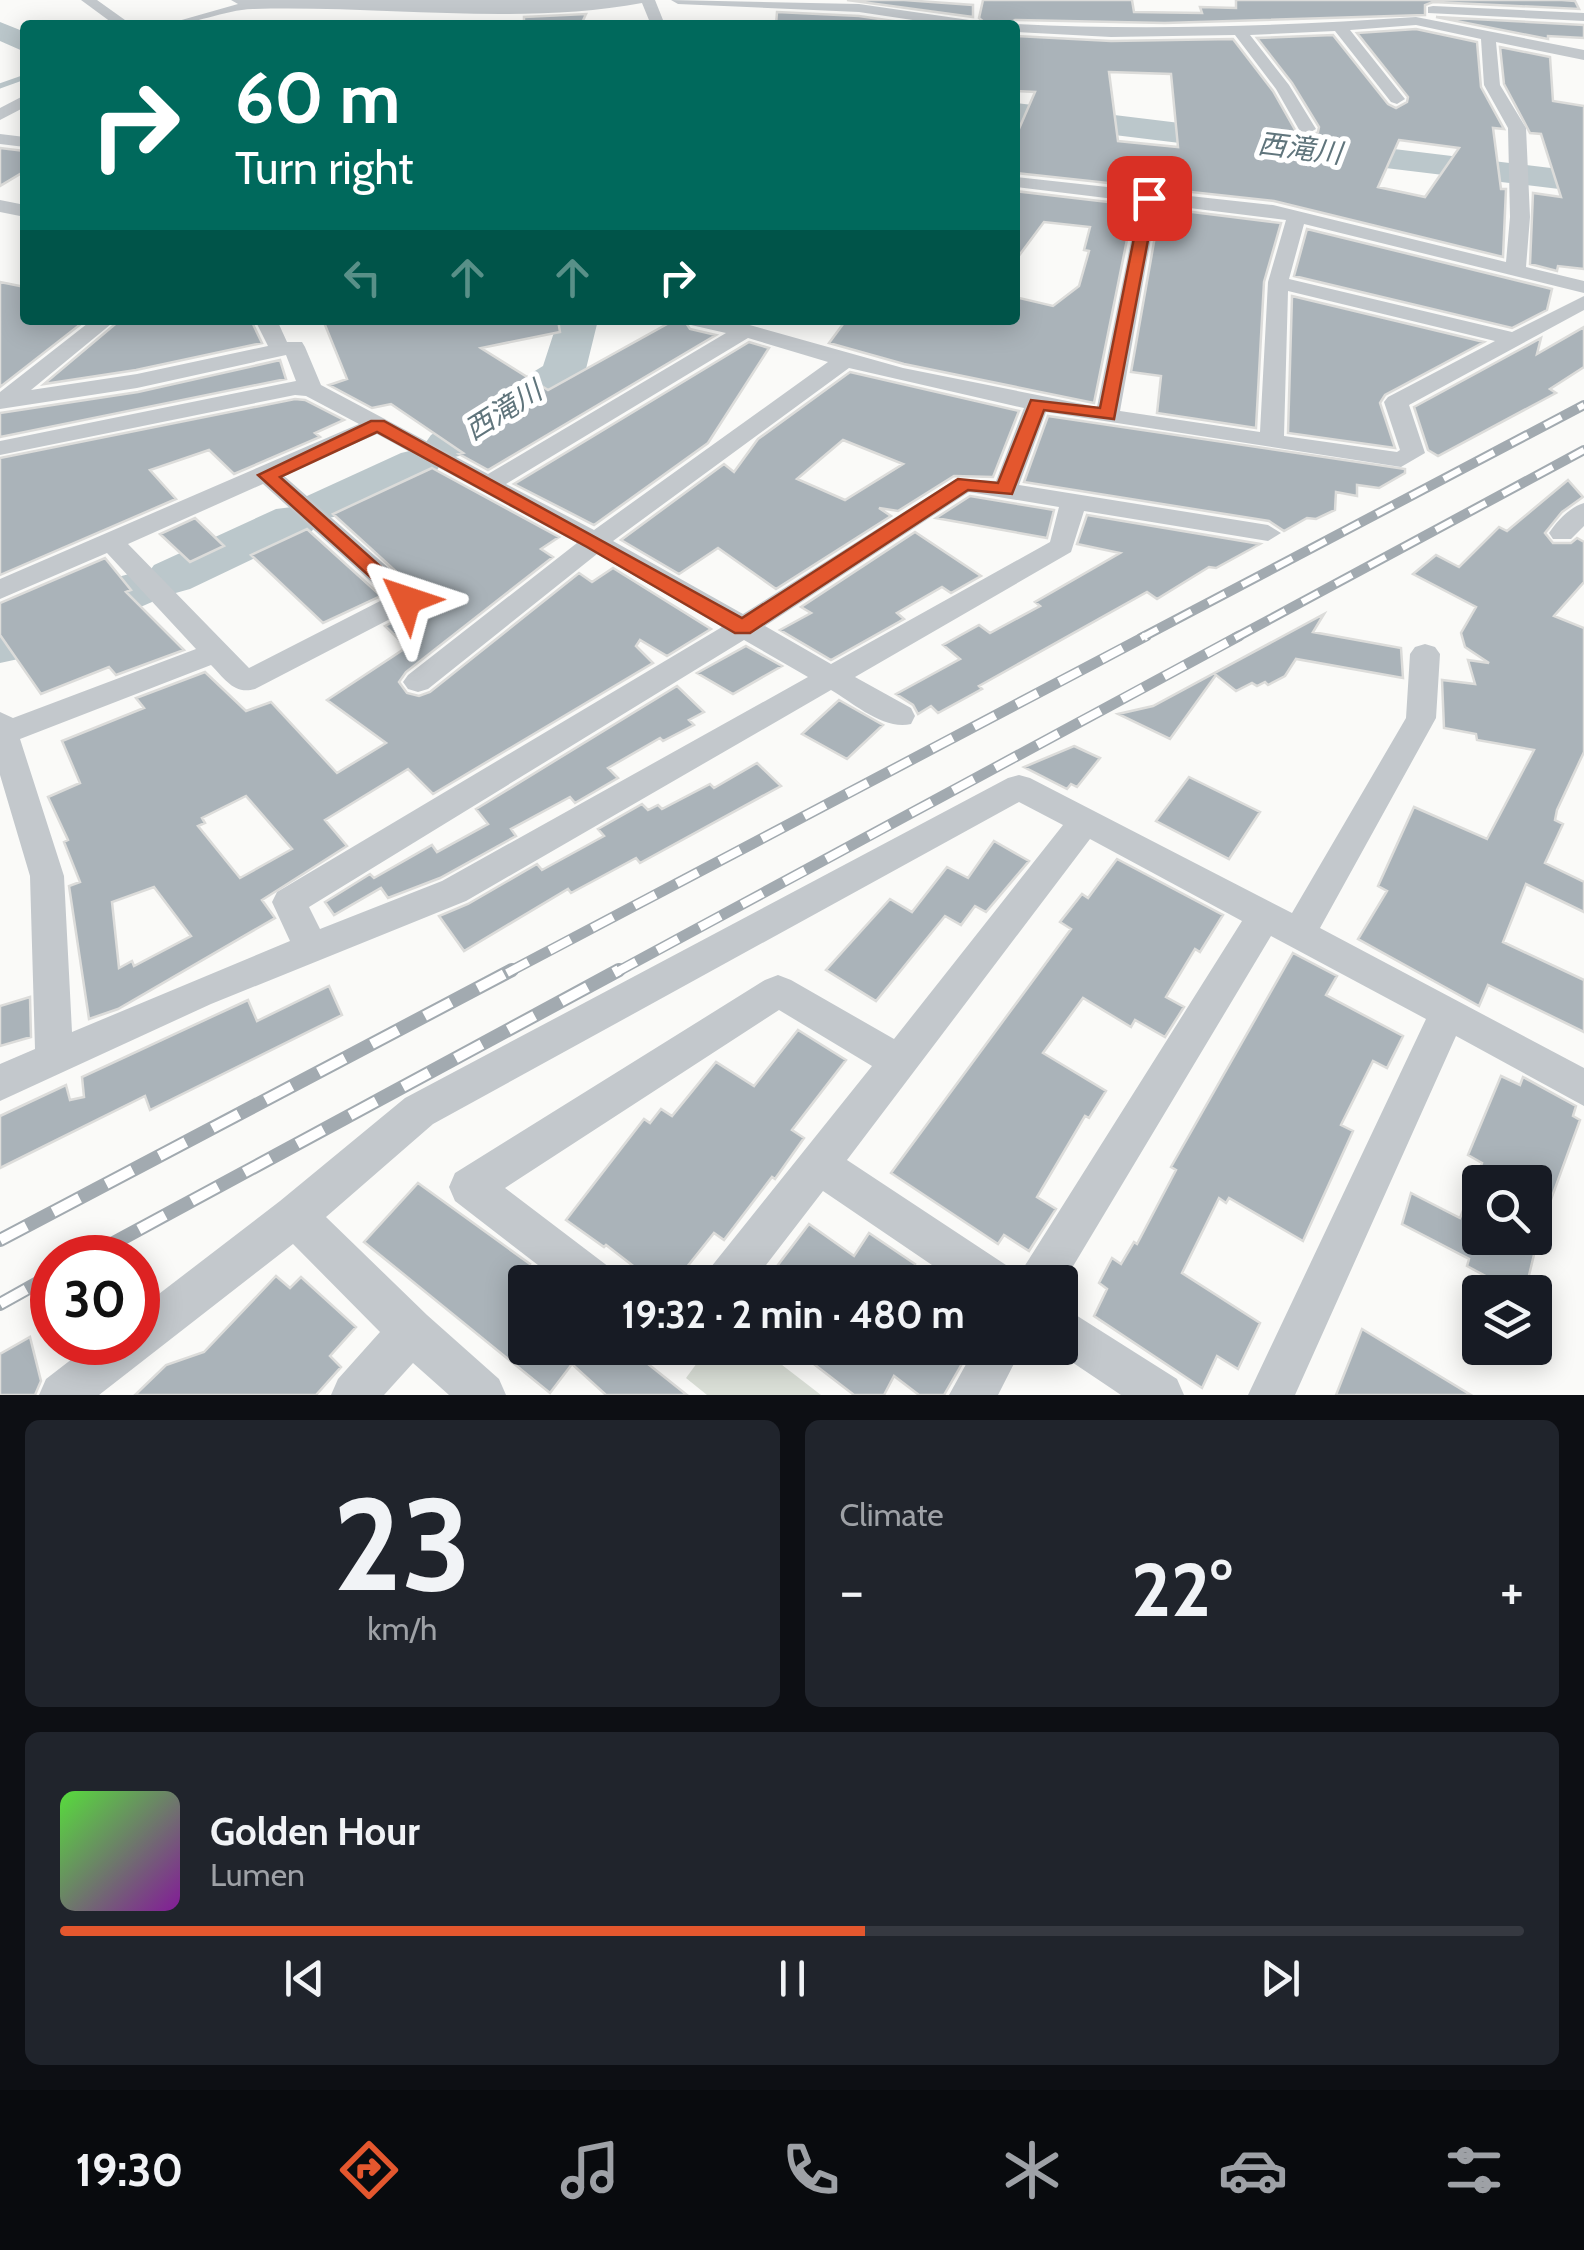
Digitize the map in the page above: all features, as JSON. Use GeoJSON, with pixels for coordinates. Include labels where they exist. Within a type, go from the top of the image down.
{"type":"FeatureCollection","features":[{"type":"Feature","properties":{"kind":"street"},"geometry":{"type":"LineString","coordinates":[[88,0],[118,20]]}},
{"type":"Feature","properties":{"kind":"street"},"geometry":{"type":"LineString","coordinates":[[187,20],[243,3],[274,0]]}},
{"type":"Feature","properties":{"kind":"street"},"geometry":{"type":"LineString","coordinates":[[243,3],[572,7],[638,0]]}},
{"type":"Feature","properties":{"kind":"street"},"geometry":{"type":"LineString","coordinates":[[678,0],[859,4],[948,20]]}},
{"type":"Feature","properties":{"kind":"street"},"geometry":{"type":"LineString","coordinates":[[1406,21],[1427,5],[1584,17]]}},
{"type":"Feature","properties":{"kind":"street"},"geometry":{"type":"LineString","coordinates":[[1020,28],[1111,34],[1340,27],[1406,21],[1584,55]]}},
{"type":"Feature","properties":{"kind":"street"},"geometry":{"type":"LineString","coordinates":[[1340,27],[1397,100]]}},
{"type":"Feature","properties":{"kind":"street"},"geometry":{"type":"LineString","coordinates":[[1240,30],[1307,128]]}},
{"type":"Feature","properties":{"kind":"street"},"geometry":{"type":"LineString","coordinates":[[1488,37],[1492,86],[1517,128],[1520,247],[1515,272]]}},
{"type":"Feature","properties":{"kind":"street"},"geometry":{"type":"LineString","coordinates":[[1020,183],[1272,211],[1584,288]]}},
{"type":"Feature","properties":{"kind":"street"},"geometry":{"type":"LineString","coordinates":[[1108,415],[1149,198]]}},
{"type":"Feature","properties":{"kind":"street"},"geometry":{"type":"LineString","coordinates":[[1272,441],[1278,282],[1296,218]]}},
{"type":"Feature","properties":{"kind":"street"},"geometry":{"type":"LineString","coordinates":[[1278,282],[1514,339]]}},
{"type":"Feature","properties":{"kind":"street"},"geometry":{"type":"LineString","coordinates":[[722,325],[845,360],[1037,404],[1401,460],[1413,453],[1396,402],[1584,302]]}},
{"type":"Feature","properties":{"kind":"street"},"geometry":{"type":"LineString","coordinates":[[2,402],[99,325]]}},
{"type":"Feature","properties":{"kind":"street"},"geometry":{"type":"LineString","coordinates":[[268,325],[280,349]]}},
{"type":"Feature","properties":{"kind":"street"},"geometry":{"type":"LineString","coordinates":[[790,344],[810,326]]}},
{"type":"Feature","properties":{"kind":"street"},"geometry":{"type":"LineString","coordinates":[[487,485],[746,330]]}},
{"type":"Feature","properties":{"kind":"street"},"geometry":{"type":"LineString","coordinates":[[2,402],[137,381],[294,347],[311,390]]}},
{"type":"Feature","properties":{"kind":"street"},"geometry":{"type":"LineString","coordinates":[[418,682],[594,542],[845,360]]}},
{"type":"Feature","properties":{"kind":"street"},"geometry":{"type":"LineString","coordinates":[[0,448],[295,388],[311,390],[594,542],[900,716]]}},
{"type":"Feature","properties":{"kind":"street"},"geometry":{"type":"LineString","coordinates":[[1005,490],[1037,404]]}},
{"type":"Feature","properties":{"kind":"street"},"geometry":{"type":"LineString","coordinates":[[0,590],[377,425]]}},
{"type":"Feature","properties":{"kind":"street"},"geometry":{"type":"LineString","coordinates":[[111,542],[245,682],[407,600],[268,475]]}},
{"type":"Feature","properties":{"kind":"street"},"geometry":{"type":"LineString","coordinates":[[312,950],[289,902],[742,628],[965,484],[1268,533]]}},
{"type":"Feature","properties":{"kind":"street"},"geometry":{"type":"LineString","coordinates":[[0,1083],[198,993],[454,892],[1062,546],[1074,502]]}},
{"type":"Feature","properties":{"kind":"street"},"geometry":{"type":"LineString","coordinates":[[1562,532],[1584,511]]}},
{"type":"Feature","properties":{"kind":"street"},"geometry":{"type":"LineString","coordinates":[[54,1059],[47,876],[1,731],[216,652]]}},
{"type":"Feature","properties":{"kind":"street"},"geometry":{"type":"LineString","coordinates":[[1051,1265],[1421,718],[1426,654]]}},
{"type":"Feature","properties":{"kind":"street"},"geometry":{"type":"LineString","coordinates":[[160,1320],[295,1216],[419,1111],[1020,787],[1448,1012],[1584,1088]]}},
{"type":"Feature","properties":{"kind":"street"},"geometry":{"type":"LineString","coordinates":[[740,1265],[1086,822]]}},
{"type":"Feature","properties":{"kind":"street"},"geometry":{"type":"LineString","coordinates":[[572,1265],[470,1187],[778,991],[899,1062]]}},
{"type":"Feature","properties":{"kind":"street"},"geometry":{"type":"LineString","coordinates":[[1271,1395],[1448,1012]]}},
{"type":"Feature","properties":{"kind":"street"},"geometry":{"type":"LineString","coordinates":[[821,1166],[969,1265]]}},
{"type":"Feature","properties":{"kind":"street"},"geometry":{"type":"LineString","coordinates":[[295,1216],[483,1395]]}},
{"type":"Feature","properties":{"kind":"street"},"geometry":{"type":"LineString","coordinates":[[354,1395],[412,1331]]}},
{"type":"Feature","properties":{"kind":"street"},"geometry":{"type":"LineString","coordinates":[[1078,1338],[1161,1395]]}},
{"type":"Feature","properties":{"kind":"street"},"geometry":{"type":"LineString","coordinates":[[62,1395],[101,1365]]}},
{"type":"Feature","properties":{"kind":"street"},"geometry":{"type":"LineString","coordinates":[[972,1395],[990,1365]]}},
{"type":"Feature","properties":{"kind":"shaded area"},"geometry":{"type":"Polygon","coordinates":[[[696,1365],[782,1365],[821,1395],[707,1395],[686,1378],[696,1365]]]}},
{"type":"Feature","properties":{"kind":"building"},"geometry":{"type":"Polygon","coordinates":[[[847,0],[973,5],[973,17],[847,0]]]}},
{"type":"Feature","properties":{"kind":"building"},"geometry":{"type":"Polygon","coordinates":[[[983,0],[1132,0],[1134,12],[1202,13],[1200,7],[1236,8],[1236,0],[1562,0],[1575,1],[1579,9],[1433,2],[1425,5],[1425,15],[1165,23],[979,18],[983,0]]]}},
{"type":"Feature","properties":{"kind":"building"},"geometry":{"type":"Polygon","coordinates":[[[777,12],[887,20],[776,20],[777,12]]]}},
{"type":"Feature","properties":{"kind":"building"},"geometry":{"type":"Polygon","coordinates":[[[586,14],[583,20],[524,17],[586,14]]]}},
{"type":"Feature","properties":{"kind":"building"},"geometry":{"type":"Polygon","coordinates":[[[1436,17],[1584,25],[1584,38],[1548,39],[1436,17]]]}},
{"type":"Feature","properties":{"kind":"building"},"geometry":{"type":"Polygon","coordinates":[[[1416,29],[1477,42],[1481,87],[1504,129],[1493,128],[1501,189],[1506,189],[1503,257],[1274,201],[1020,174],[1020,126],[1035,92],[1020,91],[1020,36],[1111,41],[1233,39],[1273,91],[1298,135],[1306,138],[1318,132],[1319,127],[1257,38],[1333,35],[1388,104],[1396,108],[1407,102],[1408,97],[1357,33],[1416,29]],[[1109,72],[1118,141],[1178,147],[1171,74],[1109,72]],[[1399,140],[1378,187],[1425,197],[1459,148],[1399,140]]]}},
{"type":"Feature","properties":{"kind":"building"},"geometry":{"type":"Polygon","coordinates":[[[1500,47],[1550,57],[1553,101],[1584,106],[1584,269],[1558,266],[1557,271],[1530,264],[1533,193],[1561,197],[1541,134],[1530,133],[1504,84],[1500,47]]]}},
{"type":"Feature","properties":{"kind":"building"},"geometry":{"type":"Polygon","coordinates":[[[0,148],[20,150],[20,174],[0,186],[0,148]]]}},
{"type":"Feature","properties":{"kind":"building"},"geometry":{"type":"Polygon","coordinates":[[[1020,192],[1134,205],[1094,403],[904,364],[829,343],[842,325],[1020,325],[1020,298],[1053,306],[1079,286],[1089,251],[1084,250],[1090,227],[1044,222],[1020,254],[1020,192]]]}},
{"type":"Feature","properties":{"kind":"building"},"geometry":{"type":"Polygon","coordinates":[[[1160,208],[1281,223],[1264,282],[1256,428],[1157,413],[1161,376],[1131,372],[1160,208]]]}},
{"type":"Feature","properties":{"kind":"building"},"geometry":{"type":"Polygon","coordinates":[[[1307,229],[1552,289],[1547,310],[1512,328],[1294,276],[1307,229]]]}},
{"type":"Feature","properties":{"kind":"building"},"geometry":{"type":"Polygon","coordinates":[[[0,282],[20,286],[20,325],[80,325],[0,387],[0,282]]]}},
{"type":"Feature","properties":{"kind":"building"},"geometry":{"type":"Polygon","coordinates":[[[1292,296],[1484,342],[1385,395],[1380,403],[1395,448],[1288,433],[1292,296]]]}},
{"type":"Feature","properties":{"kind":"building"},"geometry":{"type":"Polygon","coordinates":[[[114,325],[253,325],[262,343],[136,370],[44,384],[114,325]]]}},
{"type":"Feature","properties":{"kind":"building"},"geometry":{"type":"Polygon","coordinates":[[[325,325],[559,325],[560,332],[481,348],[548,390],[665,325],[687,325],[716,335],[488,470],[459,454],[463,453],[391,404],[372,408],[329,385],[347,379],[325,325]]]}},
{"type":"Feature","properties":{"kind":"building"},"geometry":{"type":"Polygon","coordinates":[[[1584,327],[1584,367],[1550,389],[1556,393],[1438,456],[1428,450],[1414,407],[1541,338],[1537,354],[1584,327]]]}},
{"type":"Feature","properties":{"kind":"building"},"geometry":{"type":"Polygon","coordinates":[[[749,342],[769,348],[708,443],[594,525],[514,484],[749,342]]]}},
{"type":"Feature","properties":{"kind":"building"},"geometry":{"type":"Polygon","coordinates":[[[280,360],[286,379],[0,437],[0,413],[138,392],[280,360]]]}},
{"type":"Feature","properties":{"kind":"building"},"geometry":{"type":"Polygon","coordinates":[[[850,372],[1019,411],[993,477],[954,476],[898,511],[879,508],[891,516],[776,589],[718,548],[679,574],[621,540],[724,464],[734,472],[758,439],[850,372]],[[843,440],[797,479],[845,500],[903,464],[843,440]]]}},
{"type":"Feature","properties":{"kind":"building"},"geometry":{"type":"Polygon","coordinates":[[[305,400],[344,420],[315,433],[320,437],[234,474],[209,450],[150,470],[176,499],[0,575],[0,458],[305,400]]]}},
{"type":"Feature","properties":{"kind":"building"},"geometry":{"type":"Polygon","coordinates":[[[1048,416],[1405,469],[1405,473],[1379,488],[1357,485],[1357,496],[1336,492],[1335,510],[1316,519],[1307,518],[1284,531],[1269,521],[1024,482],[1048,416]]]}},
{"type":"Feature","properties":{"kind":"building"},"geometry":{"type":"Polygon","coordinates":[[[432,468],[559,537],[541,549],[553,557],[406,672],[399,682],[407,693],[419,696],[430,692],[579,573],[592,582],[613,568],[711,629],[667,656],[640,640],[636,646],[653,663],[433,794],[408,769],[325,820],[347,846],[262,900],[275,918],[118,1009],[89,1019],[69,886],[80,882],[64,842],[68,840],[48,797],[80,783],[62,741],[144,708],[136,698],[205,672],[246,711],[271,702],[337,773],[386,743],[327,700],[407,647],[385,626],[419,608],[424,597],[333,514],[432,468]],[[246,796],[202,818],[205,823],[198,826],[240,878],[292,849],[246,796]],[[154,887],[112,902],[119,968],[132,961],[134,966],[191,936],[154,887]]]}},
{"type":"Feature","properties":{"kind":"building"},"geometry":{"type":"Polygon","coordinates":[[[1568,480],[1583,497],[1562,512],[1545,533],[1553,543],[1571,543],[1577,538],[1584,542],[1584,582],[1554,616],[1584,628],[1584,752],[1557,810],[1555,820],[1563,824],[1545,863],[1584,882],[1584,912],[1526,884],[1503,942],[1584,980],[1584,1032],[1488,985],[1479,1006],[1358,939],[1387,891],[1378,886],[1414,807],[1487,839],[1534,750],[1477,740],[1476,734],[1444,728],[1442,680],[1475,684],[1468,660],[1489,663],[1465,647],[1461,633],[1476,607],[1413,574],[1436,555],[1459,567],[1499,527],[1507,531],[1568,480]]]}},
{"type":"Feature","properties":{"kind":"building"},"geometry":{"type":"Polygon","coordinates":[[[970,496],[1054,510],[1047,538],[936,518],[970,496]]]}},
{"type":"Feature","properties":{"kind":"building"},"geometry":{"type":"Polygon","coordinates":[[[1087,515],[1260,544],[1216,568],[1209,567],[1157,599],[1147,592],[938,713],[931,706],[918,714],[913,705],[896,694],[960,659],[943,645],[979,625],[990,633],[1040,606],[1035,602],[1120,553],[1077,544],[1087,515]]]}},
{"type":"Feature","properties":{"kind":"building"},"geometry":{"type":"Polygon","coordinates":[[[195,518],[224,546],[190,562],[160,534],[195,518]]]}},
{"type":"Feature","properties":{"kind":"building"},"geometry":{"type":"Polygon","coordinates":[[[307,529],[381,596],[323,623],[251,555],[307,529]]]}},
{"type":"Feature","properties":{"kind":"building"},"geometry":{"type":"Polygon","coordinates":[[[915,532],[981,576],[951,593],[942,587],[897,613],[904,619],[831,660],[780,630],[811,613],[801,607],[915,532]]]}},
{"type":"Feature","properties":{"kind":"building"},"geometry":{"type":"Polygon","coordinates":[[[105,558],[131,590],[126,592],[184,650],[116,675],[109,667],[41,694],[0,635],[0,603],[105,558]]]}},
{"type":"Feature","properties":{"kind":"building"},"geometry":{"type":"Polygon","coordinates":[[[1324,614],[1313,632],[1401,648],[1403,678],[1296,659],[1285,676],[1268,685],[1252,683],[1236,691],[1216,675],[1170,739],[1118,714],[1153,706],[1324,614]]]}},
{"type":"Feature","properties":{"kind":"building"},"geometry":{"type":"Polygon","coordinates":[[[746,646],[782,666],[733,694],[697,673],[746,646]]]}},
{"type":"Feature","properties":{"kind":"building"},"geometry":{"type":"Polygon","coordinates":[[[677,686],[704,712],[689,720],[694,725],[663,741],[660,738],[608,768],[618,778],[575,803],[570,797],[511,829],[516,836],[440,878],[388,898],[381,888],[334,915],[325,902],[370,874],[374,878],[432,845],[437,852],[488,824],[476,809],[677,686]]]}},
{"type":"Feature","properties":{"kind":"building"},"geometry":{"type":"Polygon","coordinates":[[[839,700],[883,725],[847,759],[802,734],[839,700]]]}},
{"type":"Feature","properties":{"kind":"building"},"geometry":{"type":"Polygon","coordinates":[[[1074,746],[1100,758],[1077,787],[1071,784],[1067,789],[1024,767],[1074,746]]]}},
{"type":"Feature","properties":{"kind":"building"},"geometry":{"type":"Polygon","coordinates":[[[757,763],[781,786],[640,863],[636,858],[571,893],[568,889],[464,951],[439,916],[537,864],[542,870],[604,836],[598,829],[642,804],[648,810],[658,805],[662,809],[710,784],[714,788],[757,763]]]}},
{"type":"Feature","properties":{"kind":"building"},"geometry":{"type":"Polygon","coordinates":[[[1189,777],[1260,812],[1229,859],[1156,821],[1189,777]]]}},
{"type":"Feature","properties":{"kind":"building"},"geometry":{"type":"Polygon","coordinates":[[[994,841],[1029,861],[986,912],[975,906],[961,925],[945,916],[876,1001],[826,970],[890,899],[912,912],[947,867],[968,878],[994,841]]]}},
{"type":"Feature","properties":{"kind":"building"},"geometry":{"type":"Polygon","coordinates":[[[1117,859],[1223,915],[1200,952],[1195,949],[1166,997],[1184,1007],[1165,1037],[1135,1020],[1131,1027],[1083,998],[1043,1053],[1106,1091],[1089,1118],[1085,1116],[1037,1197],[1056,1209],[1029,1251],[1004,1235],[998,1244],[891,1173],[1071,929],[1060,922],[1082,894],[1088,898],[1117,859]]]}},
{"type":"Feature","properties":{"kind":"building"},"geometry":{"type":"Polygon","coordinates":[[[1293,953],[1337,976],[1326,995],[1403,1036],[1387,1068],[1373,1061],[1341,1125],[1353,1131],[1303,1241],[1229,1198],[1226,1203],[1219,1198],[1182,1273],[1260,1323],[1238,1369],[1217,1356],[1202,1388],[1094,1316],[1107,1289],[1099,1283],[1112,1258],[1121,1264],[1134,1242],[1137,1244],[1176,1170],[1171,1167],[1293,953]]]}},
{"type":"Feature","properties":{"kind":"building"},"geometry":{"type":"Polygon","coordinates":[[[329,986],[342,1015],[150,1110],[145,1096],[0,1168],[0,1116],[66,1085],[70,1100],[84,1097],[82,1077],[248,1000],[257,1021],[329,986]]]}},
{"type":"Feature","properties":{"kind":"building"},"geometry":{"type":"Polygon","coordinates":[[[30,997],[31,1037],[0,1046],[0,1006],[30,997]]]}},
{"type":"Feature","properties":{"kind":"building"},"geometry":{"type":"Polygon","coordinates":[[[798,1030],[846,1060],[792,1130],[804,1138],[724,1240],[714,1233],[689,1265],[632,1265],[566,1220],[644,1119],[650,1123],[661,1109],[672,1116],[716,1062],[754,1086],[798,1030]]]}},
{"type":"Feature","properties":{"kind":"building"},"geometry":{"type":"Polygon","coordinates":[[[1501,1076],[1520,1085],[1523,1077],[1576,1106],[1573,1116],[1580,1120],[1552,1197],[1552,1165],[1481,1165],[1468,1155],[1501,1076]]]}},
{"type":"Feature","properties":{"kind":"building"},"geometry":{"type":"Polygon","coordinates":[[[418,1183],[530,1264],[508,1265],[508,1359],[364,1242],[418,1183]]]}},
{"type":"Feature","properties":{"kind":"building"},"geometry":{"type":"Polygon","coordinates":[[[1411,1193],[1460,1218],[1462,1213],[1462,1255],[1534,1255],[1529,1275],[1484,1275],[1467,1266],[1469,1259],[1402,1224],[1411,1193]]]}},
{"type":"Feature","properties":{"kind":"building"},"geometry":{"type":"Polygon","coordinates":[[[809,1224],[854,1256],[869,1233],[915,1264],[914,1265],[778,1265],[809,1224]]]}},
{"type":"Feature","properties":{"kind":"building"},"geometry":{"type":"Polygon","coordinates":[[[276,1276],[290,1288],[301,1277],[356,1327],[330,1356],[341,1367],[316,1395],[135,1395],[166,1365],[204,1352],[276,1276]]]}},
{"type":"Feature","properties":{"kind":"building"},"geometry":{"type":"Polygon","coordinates":[[[1362,1329],[1471,1395],[1336,1395],[1362,1329]]]}},
{"type":"Feature","properties":{"kind":"building"},"geometry":{"type":"Polygon","coordinates":[[[30,1337],[30,1365],[37,1365],[41,1381],[35,1395],[0,1395],[0,1354],[30,1337]]]}},
{"type":"Feature","properties":{"kind":"building"},"geometry":{"type":"Polygon","coordinates":[[[516,1365],[571,1365],[550,1393],[516,1365]]]}},
{"type":"Feature","properties":{"kind":"building"},"geometry":{"type":"Polygon","coordinates":[[[573,1365],[649,1365],[687,1395],[606,1395],[573,1365]]]}},
{"type":"Feature","properties":{"kind":"building"},"geometry":{"type":"Polygon","coordinates":[[[815,1365],[961,1365],[944,1395],[919,1395],[894,1376],[884,1395],[854,1395],[815,1365]]]}},
{"type":"Feature","properties":{"kind":"waterway","name":"西滝川"},"geometry":{"type":"LineString","coordinates":[[0,30],[20,40]]}},
{"type":"Feature","properties":{"kind":"waterway"},"geometry":{"type":"LineString","coordinates":[[0,86],[20,79]]}},
{"type":"Feature","properties":{"kind":"waterway","name":"西滝川"},"geometry":{"type":"LineString","coordinates":[[1020,114],[1584,182]]}},
{"type":"Feature","properties":{"kind":"waterway","name":"西滝川"},"geometry":{"type":"LineString","coordinates":[[447,445],[563,373],[577,325]]}},
{"type":"Feature","properties":{"kind":"waterway","name":"西滝川"},"geometry":{"type":"LineString","coordinates":[[324,506],[418,463]]}},
{"type":"Feature","properties":{"kind":"waterway","name":"西滝川"},"geometry":{"type":"LineString","coordinates":[[172,577],[294,520]]}},
{"type":"Feature","properties":{"kind":"waterway","name":"西滝川"},"geometry":{"type":"LineString","coordinates":[[3,645],[133,590]]}},
{"type":"Feature","properties":{"kind":"railway"},"geometry":{"type":"LineString","coordinates":[[1141,638],[1584,405]]}},
{"type":"Feature","properties":{"kind":"railway"},"geometry":{"type":"LineString","coordinates":[[1235,638],[1584,450]]}},
{"type":"Feature","properties":{"kind":"railway"},"geometry":{"type":"LineString","coordinates":[[507,973],[1146,636]]}},
{"type":"Feature","properties":{"kind":"railway"},"geometry":{"type":"LineString","coordinates":[[615,973],[1239,636]]}},
{"type":"Feature","properties":{"kind":"railway"},"geometry":{"type":"LineString","coordinates":[[0,1240],[512,970]]}},
{"type":"Feature","properties":{"kind":"railway"},"geometry":{"type":"LineString","coordinates":[[129,1235],[619,970]]}},
{"type":"Feature","properties":{"kind":"railway"},"geometry":{"type":"LineString","coordinates":[[0,1304],[30,1287]]}},
{"type":"Feature","properties":{"kind":"route"},"geometry":{"type":"LineString","coordinates":[[407,600],[268,475],[377,425],[594,542],[742,628],[965,484],[1005,490],[1037,404],[1108,415],[1149,198]]}}]}
